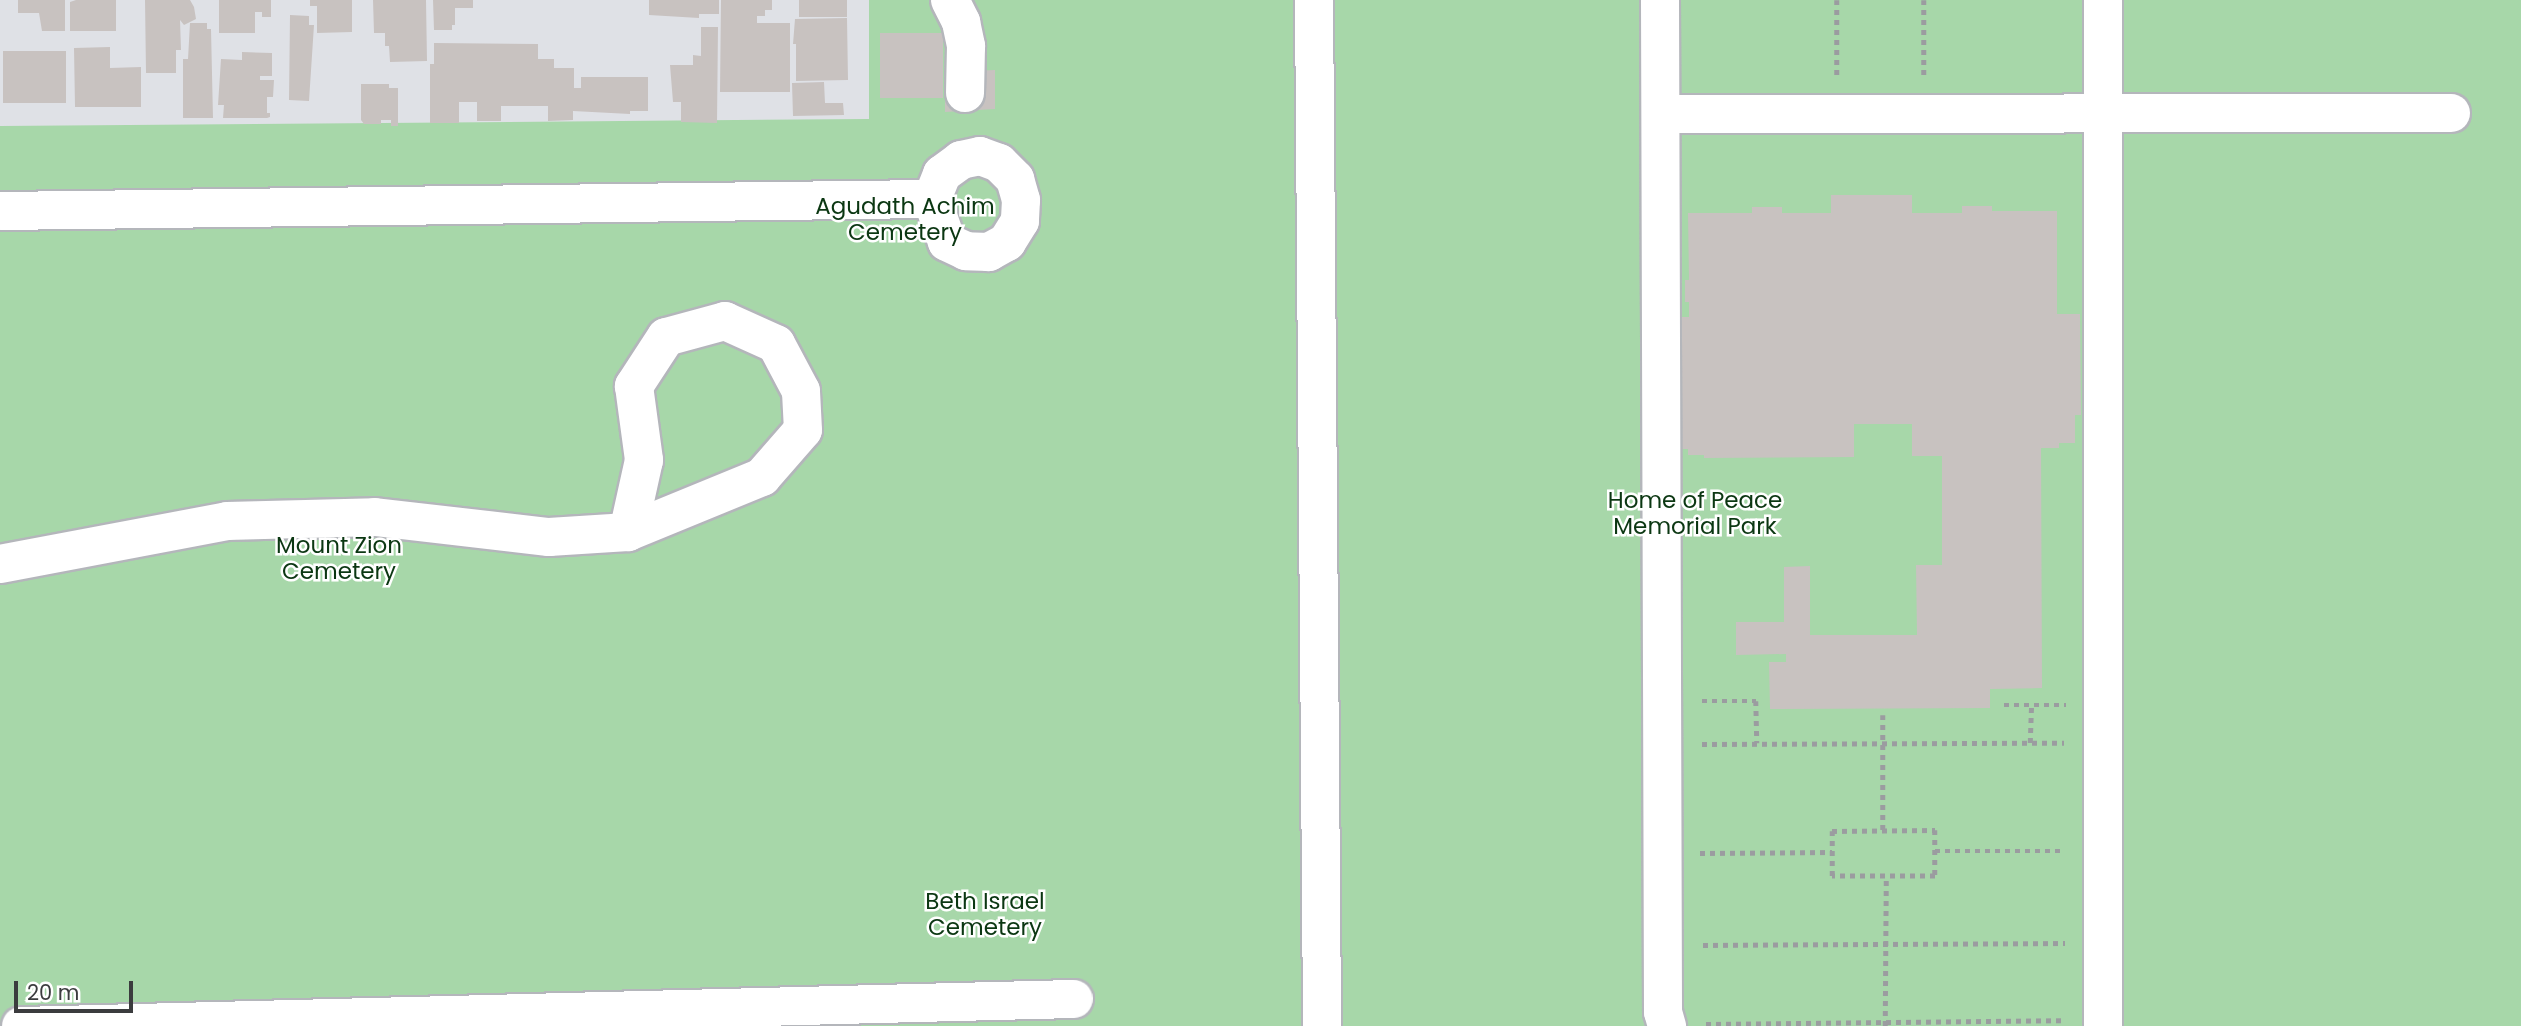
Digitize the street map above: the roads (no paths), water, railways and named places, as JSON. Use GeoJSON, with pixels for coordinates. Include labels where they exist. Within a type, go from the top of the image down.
{"type":"FeatureCollection","features":[{"type":"Feature","properties":{"kind":"lane"},"geometry":{"type":"LineString","coordinates":[[950,0],[961,22],[966,46],[965,93]]}},
{"type":"Feature","properties":{"kind":"lane"},"geometry":{"type":"LineString","coordinates":[[1314,0],[1322,1026]]}},
{"type":"Feature","properties":{"kind":"lane"},"geometry":{"type":"LineString","coordinates":[[1660,0],[1663,1012],[1682,1025]]}},
{"type":"Feature","properties":{"kind":"lane"},"geometry":{"type":"LineString","coordinates":[[2089,1023],[2103,943],[2103,0]]}},
{"type":"Feature","properties":{"kind":"lane"},"geometry":{"type":"LineString","coordinates":[[1661,114],[2101,111],[2451,113]]}},
{"type":"Feature","properties":{"kind":"lane"},"geometry":{"type":"LineString","coordinates":[[0,211],[932,199]]}},
{"type":"Feature","properties":{"kind":"lane"},"geometry":{"type":"LineString","coordinates":[[0,564],[228,521],[375,517],[549,537],[628,533],[762,477],[803,430],[801,391],[776,344],[725,321],[666,337],[634,386],[644,460],[628,533]]}},
{"type":"Feature","properties":{"kind":"lane"},"geometry":{"type":"LineString","coordinates":[[21,1026],[1074,999]]}},
{"type":"Feature","properties":{"kind":"park label","name":"Agudath Achim Cemetery"},"geometry":{"type":"Point","coordinates":[905,219]}},
{"type":"Feature","properties":{"kind":"park label","name":"Home of Peace Memorial Park"},"geometry":{"type":"Point","coordinates":[1695,513]}},
{"type":"Feature","properties":{"kind":"park label","name":"Mount Zion Cemetery"},"geometry":{"type":"Point","coordinates":[339,558]}},
{"type":"Feature","properties":{"kind":"park label","name":"Beth Israel Cemetery"},"geometry":{"type":"Point","coordinates":[985,914]}}]}
